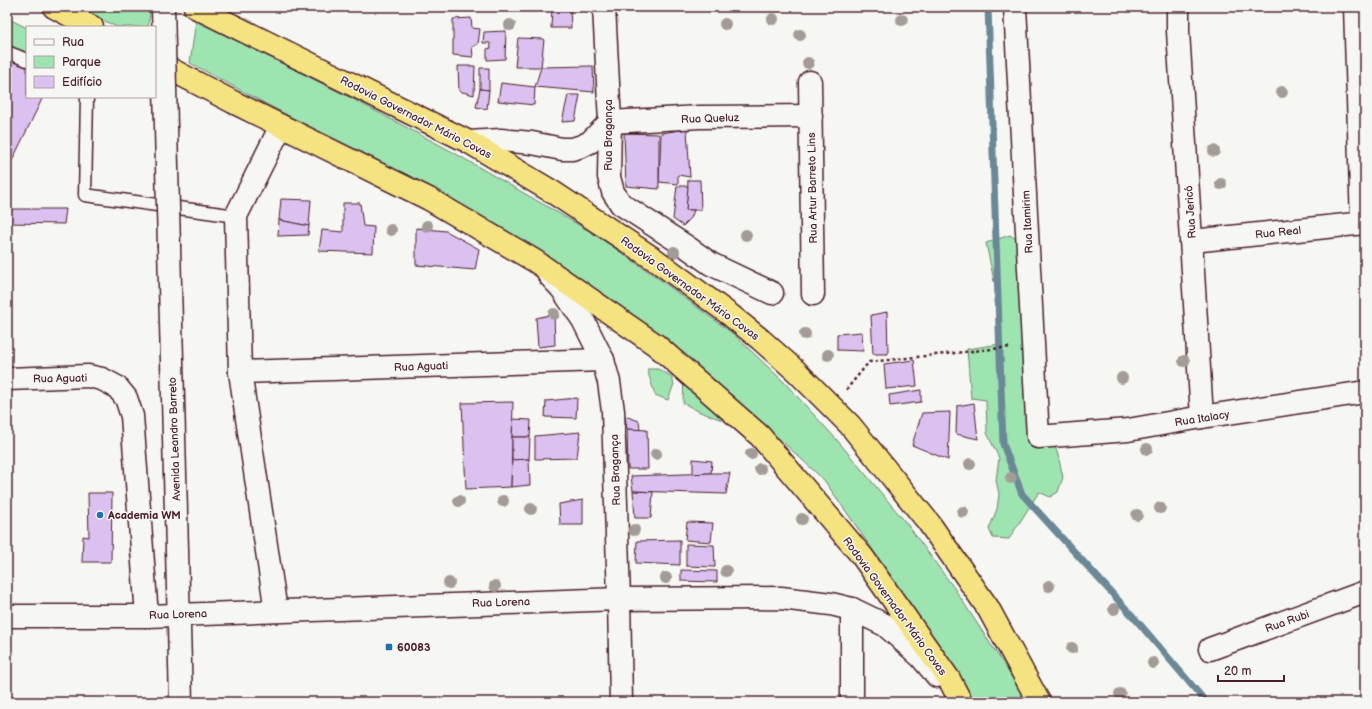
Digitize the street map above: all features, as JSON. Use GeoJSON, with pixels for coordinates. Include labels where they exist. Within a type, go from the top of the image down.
{"type":"FeatureCollection","features":[{"type":"Feature","properties":{"kind":"highway"},"geometry":{"type":"LineString","coordinates":[[54,7],[90,26]]}},
{"type":"Feature","properties":{"kind":"highway","name":"Rodovia Governador Mário Covas"},"geometry":{"type":"LineString","coordinates":[[194,7],[469,142],[551,190],[657,261],[729,314],[760,339],[796,371],[850,425],[929,523],[988,608],[1039,702]]}},
{"type":"Feature","properties":{"kind":"highway","name":"Rodovia Governador Mário Covas"},"geometry":{"type":"LineString","coordinates":[[156,62],[233,102],[428,199],[535,261],[656,345],[760,436],[862,556],[949,679],[959,702]]}},
{"type":"Feature","properties":{"kind":"street","name":"Avenida Leandro Barreto"},"geometry":{"type":"LineString","coordinates":[[163,7],[181,702]]}},
{"type":"Feature","properties":{"kind":"street","name":"Rua Bragança"},"geometry":{"type":"LineString","coordinates":[[604,7],[610,122],[608,177],[613,192],[620,204],[711,264],[772,293]]}},
{"type":"Feature","properties":{"kind":"street","name":"Rua Itamirim"},"geometry":{"type":"LineString","coordinates":[[1015,7],[1038,438]]}},
{"type":"Feature","properties":{"kind":"street","name":"Rua Jericó"},"geometry":{"type":"LineString","coordinates":[[1178,7],[1178,32],[1202,417]]}},
{"type":"Feature","properties":{"kind":"street"},"geometry":{"type":"LineString","coordinates":[[1358,13],[1363,223]]}},
{"type":"Feature","properties":{"kind":"street","name":"Rua Artur Barreto Lins"},"geometry":{"type":"LineString","coordinates":[[810,82],[813,294]]}},
{"type":"Feature","properties":{"kind":"street","name":"Rua Queluz"},"geometry":{"type":"LineString","coordinates":[[610,122],[700,118],[811,116]]}},
{"type":"Feature","properties":{"kind":"street"},"geometry":{"type":"LineString","coordinates":[[469,142],[501,140],[572,149],[590,142],[610,122]]}},
{"type":"Feature","properties":{"kind":"street"},"geometry":{"type":"LineString","coordinates":[[276,611],[240,372],[236,216],[281,126]]}},
{"type":"Feature","properties":{"kind":"street","name":"Rua Real"},"geometry":{"type":"LineString","coordinates":[[1192,241],[1363,223]]}},
{"type":"Feature","properties":{"kind":"street","name":"Rua Bragança"},"geometry":{"type":"LineString","coordinates":[[535,261],[562,289],[583,320],[603,360],[609,382],[613,411],[621,702]]}},
{"type":"Feature","properties":{"kind":"street","name":"Rua Aguati"},"geometry":{"type":"LineString","coordinates":[[240,372],[603,360]]}},
{"type":"Feature","properties":{"kind":"street","name":"Rua Aguati"},"geometry":{"type":"LineString","coordinates":[[7,379],[88,376],[102,379],[117,386],[126,398],[132,416],[147,616]]}},
{"type":"Feature","properties":{"kind":"street","name":"Rua Italacy"},"geometry":{"type":"LineString","coordinates":[[1038,438],[1128,430],[1365,392]]}},
{"type":"Feature","properties":{"kind":"street","name":"Rua Rubi"},"geometry":{"type":"LineString","coordinates":[[1210,649],[1365,592]]}},
{"type":"Feature","properties":{"kind":"street","name":"Rua Lorena"},"geometry":{"type":"LineString","coordinates":[[7,616],[147,616],[618,599],[781,598],[831,604],[852,609],[885,625],[921,657],[959,702]]}},
{"type":"Feature","properties":{"kind":"street"},"geometry":{"type":"LineString","coordinates":[[852,609],[852,702]]}},
{"type":"Feature","properties":{"kind":"lane"},"geometry":{"type":"LineString","coordinates":[[7,52],[26,60]]}},
{"type":"Feature","properties":{"kind":"lane"},"geometry":{"type":"LineString","coordinates":[[87,98],[85,195],[236,216]]}},
{"type":"Feature","properties":{"kind":"path"},"geometry":{"type":"LineString","coordinates":[[832,407],[869,362],[1005,348]]}},
{"type":"Feature","properties":{"kind":"green space"},"geometry":{"type":"Polygon","coordinates":[[[76,7],[151,7],[148,26],[115,26],[76,7]]]}},
{"type":"Feature","properties":{"kind":"green space"},"geometry":{"type":"Polygon","coordinates":[[[7,18],[26,28],[26,54],[7,44],[7,18]]]}},
{"type":"Feature","properties":{"kind":"green space"},"geometry":{"type":"Polygon","coordinates":[[[196,20],[349,97],[451,151],[591,232],[655,276],[732,333],[784,382],[837,440],[907,524],[954,588],[1016,683],[1026,702],[971,702],[912,606],[824,480],[735,398],[581,280],[428,191],[190,63],[196,20]]]}},
{"type":"Feature","properties":{"kind":"green space"},"geometry":{"type":"Polygon","coordinates":[[[1010,235],[1032,250],[1040,400],[1058,455],[1063,477],[1058,492],[1050,497],[1039,492],[1009,539],[993,538],[989,529],[997,509],[999,494],[996,480],[999,458],[987,433],[986,400],[971,398],[967,349],[1000,344],[1000,309],[986,243],[1010,235]]]}},
{"type":"Feature","properties":{"kind":"green space"},"geometry":{"type":"Polygon","coordinates":[[[647,369],[658,369],[671,376],[674,384],[668,400],[655,395],[647,369]]]}},
{"type":"Feature","properties":{"kind":"green space"},"geometry":{"type":"Polygon","coordinates":[[[684,377],[728,422],[700,412],[683,403],[684,377]]]}},
{"type":"Feature","properties":{"kind":"building"},"geometry":{"type":"Polygon","coordinates":[[[552,7],[570,7],[571,28],[551,28],[552,7]]]}},
{"type":"Feature","properties":{"kind":"building"},"geometry":{"type":"Polygon","coordinates":[[[471,18],[472,28],[480,29],[478,44],[472,47],[473,57],[453,55],[453,19],[471,18]]]}},
{"type":"Feature","properties":{"kind":"building"},"geometry":{"type":"Polygon","coordinates":[[[506,31],[505,59],[487,60],[487,49],[491,48],[490,43],[483,43],[484,32],[506,31]]]}},
{"type":"Feature","properties":{"kind":"building"},"geometry":{"type":"Polygon","coordinates":[[[518,38],[544,39],[541,67],[515,67],[518,38]]]}},
{"type":"Feature","properties":{"kind":"building"},"geometry":{"type":"Polygon","coordinates":[[[7,56],[26,64],[26,98],[43,98],[7,171],[7,56]]]}},
{"type":"Feature","properties":{"kind":"building"},"geometry":{"type":"Polygon","coordinates":[[[458,66],[475,66],[474,95],[459,91],[458,66]]]}},
{"type":"Feature","properties":{"kind":"building"},"geometry":{"type":"Polygon","coordinates":[[[593,66],[594,92],[535,87],[541,67],[593,66]]]}},
{"type":"Feature","properties":{"kind":"building"},"geometry":{"type":"Polygon","coordinates":[[[480,68],[489,68],[489,90],[480,89],[480,68]]]}},
{"type":"Feature","properties":{"kind":"building"},"geometry":{"type":"Polygon","coordinates":[[[501,83],[535,87],[534,105],[498,101],[501,83]]]}},
{"type":"Feature","properties":{"kind":"building"},"geometry":{"type":"Polygon","coordinates":[[[480,89],[489,90],[487,109],[476,107],[480,89]]]}},
{"type":"Feature","properties":{"kind":"building"},"geometry":{"type":"Polygon","coordinates":[[[568,95],[580,95],[575,121],[562,122],[568,95]]]}},
{"type":"Feature","properties":{"kind":"building"},"geometry":{"type":"Polygon","coordinates":[[[687,129],[690,177],[678,175],[678,184],[659,182],[661,133],[687,129]]]}},
{"type":"Feature","properties":{"kind":"building"},"geometry":{"type":"Polygon","coordinates":[[[624,133],[659,134],[659,189],[626,186],[624,133]]]}},
{"type":"Feature","properties":{"kind":"building"},"geometry":{"type":"Polygon","coordinates":[[[688,180],[700,180],[701,210],[686,210],[688,180]]]}},
{"type":"Feature","properties":{"kind":"building"},"geometry":{"type":"Polygon","coordinates":[[[677,186],[688,186],[686,210],[694,210],[691,218],[683,226],[673,219],[677,186]]]}},
{"type":"Feature","properties":{"kind":"building"},"geometry":{"type":"Polygon","coordinates":[[[281,199],[311,200],[309,226],[279,220],[281,199]]]}},
{"type":"Feature","properties":{"kind":"building"},"geometry":{"type":"Polygon","coordinates":[[[343,203],[360,203],[363,226],[374,227],[373,253],[319,251],[322,230],[343,232],[343,203]]]}},
{"type":"Feature","properties":{"kind":"building"},"geometry":{"type":"Polygon","coordinates":[[[7,209],[66,209],[64,224],[7,223],[7,209]]]}},
{"type":"Feature","properties":{"kind":"building"},"geometry":{"type":"Polygon","coordinates":[[[279,220],[309,226],[308,235],[278,236],[279,220]]]}},
{"type":"Feature","properties":{"kind":"building"},"geometry":{"type":"Polygon","coordinates":[[[416,228],[446,231],[479,249],[475,270],[416,265],[416,228]]]}},
{"type":"Feature","properties":{"kind":"building"},"geometry":{"type":"Polygon","coordinates":[[[887,312],[888,354],[873,354],[871,315],[887,312]]]}},
{"type":"Feature","properties":{"kind":"building"},"geometry":{"type":"Polygon","coordinates":[[[554,314],[555,345],[538,347],[536,318],[554,314]]]}},
{"type":"Feature","properties":{"kind":"building"},"geometry":{"type":"Polygon","coordinates":[[[862,332],[863,351],[837,350],[837,334],[862,332]]]}},
{"type":"Feature","properties":{"kind":"building"},"geometry":{"type":"Polygon","coordinates":[[[914,360],[917,386],[886,389],[884,364],[914,360]]]}},
{"type":"Feature","properties":{"kind":"building"},"geometry":{"type":"Polygon","coordinates":[[[921,390],[921,402],[890,406],[889,395],[921,390]]]}},
{"type":"Feature","properties":{"kind":"building"},"geometry":{"type":"Polygon","coordinates":[[[577,398],[576,418],[545,417],[546,401],[577,398]]]}},
{"type":"Feature","properties":{"kind":"building"},"geometry":{"type":"Polygon","coordinates":[[[513,402],[511,487],[466,489],[462,403],[513,402]]]}},
{"type":"Feature","properties":{"kind":"building"},"geometry":{"type":"Polygon","coordinates":[[[974,403],[978,439],[956,434],[957,406],[974,403]]]}},
{"type":"Feature","properties":{"kind":"building"},"geometry":{"type":"Polygon","coordinates":[[[950,412],[948,460],[912,445],[922,413],[950,412]]]}},
{"type":"Feature","properties":{"kind":"building"},"geometry":{"type":"Polygon","coordinates":[[[625,416],[639,421],[640,430],[627,429],[625,416]]]}},
{"type":"Feature","properties":{"kind":"building"},"geometry":{"type":"Polygon","coordinates":[[[513,419],[531,420],[530,437],[512,437],[513,419]]]}},
{"type":"Feature","properties":{"kind":"building"},"geometry":{"type":"Polygon","coordinates":[[[627,429],[647,430],[648,469],[628,469],[627,429]]]}},
{"type":"Feature","properties":{"kind":"building"},"geometry":{"type":"Polygon","coordinates":[[[580,432],[577,458],[535,459],[535,436],[580,432]]]}},
{"type":"Feature","properties":{"kind":"building"},"geometry":{"type":"Polygon","coordinates":[[[512,437],[530,437],[529,459],[512,460],[512,437]]]}},
{"type":"Feature","properties":{"kind":"building"},"geometry":{"type":"Polygon","coordinates":[[[529,459],[530,485],[511,487],[512,460],[529,459]]]}},
{"type":"Feature","properties":{"kind":"building"},"geometry":{"type":"Polygon","coordinates":[[[693,459],[712,461],[711,473],[693,474],[693,459]]]}},
{"type":"Feature","properties":{"kind":"building"},"geometry":{"type":"Polygon","coordinates":[[[730,473],[726,494],[633,491],[631,476],[730,473]]]}},
{"type":"Feature","properties":{"kind":"building"},"geometry":{"type":"Polygon","coordinates":[[[633,491],[653,492],[651,518],[635,518],[633,491]]]}},
{"type":"Feature","properties":{"kind":"building","name":"Academia WM"},"geometry":{"type":"Polygon","coordinates":[[[88,493],[112,493],[111,562],[82,562],[83,536],[89,537],[88,493]]]}},
{"type":"Feature","properties":{"kind":"building"},"geometry":{"type":"Polygon","coordinates":[[[583,500],[583,525],[560,525],[559,504],[583,500]]]}},
{"type":"Feature","properties":{"kind":"building"},"geometry":{"type":"Polygon","coordinates":[[[687,522],[713,523],[711,542],[685,540],[687,522]]]}},
{"type":"Feature","properties":{"kind":"building"},"geometry":{"type":"Polygon","coordinates":[[[680,540],[680,565],[636,563],[637,541],[680,540]]]}},
{"type":"Feature","properties":{"kind":"building"},"geometry":{"type":"Polygon","coordinates":[[[686,544],[714,545],[715,567],[686,566],[686,544]]]}},
{"type":"Feature","properties":{"kind":"building"},"geometry":{"type":"Polygon","coordinates":[[[681,570],[717,571],[717,582],[681,581],[681,570]]]}},
{"type":"Feature","properties":{"kind":"waterway"},"geometry":{"type":"LineString","coordinates":[[988,7],[1003,444],[1022,494],[1138,622],[1206,702]]}},
{"type":"Feature","properties":{"kind":"place","name":"Academia WM"},"geometry":{"type":"Point","coordinates":[100,515]}},
{"type":"Feature","properties":{"kind":"place","name":"60083"},"geometry":{"type":"Point","coordinates":[389,647]}}]}
